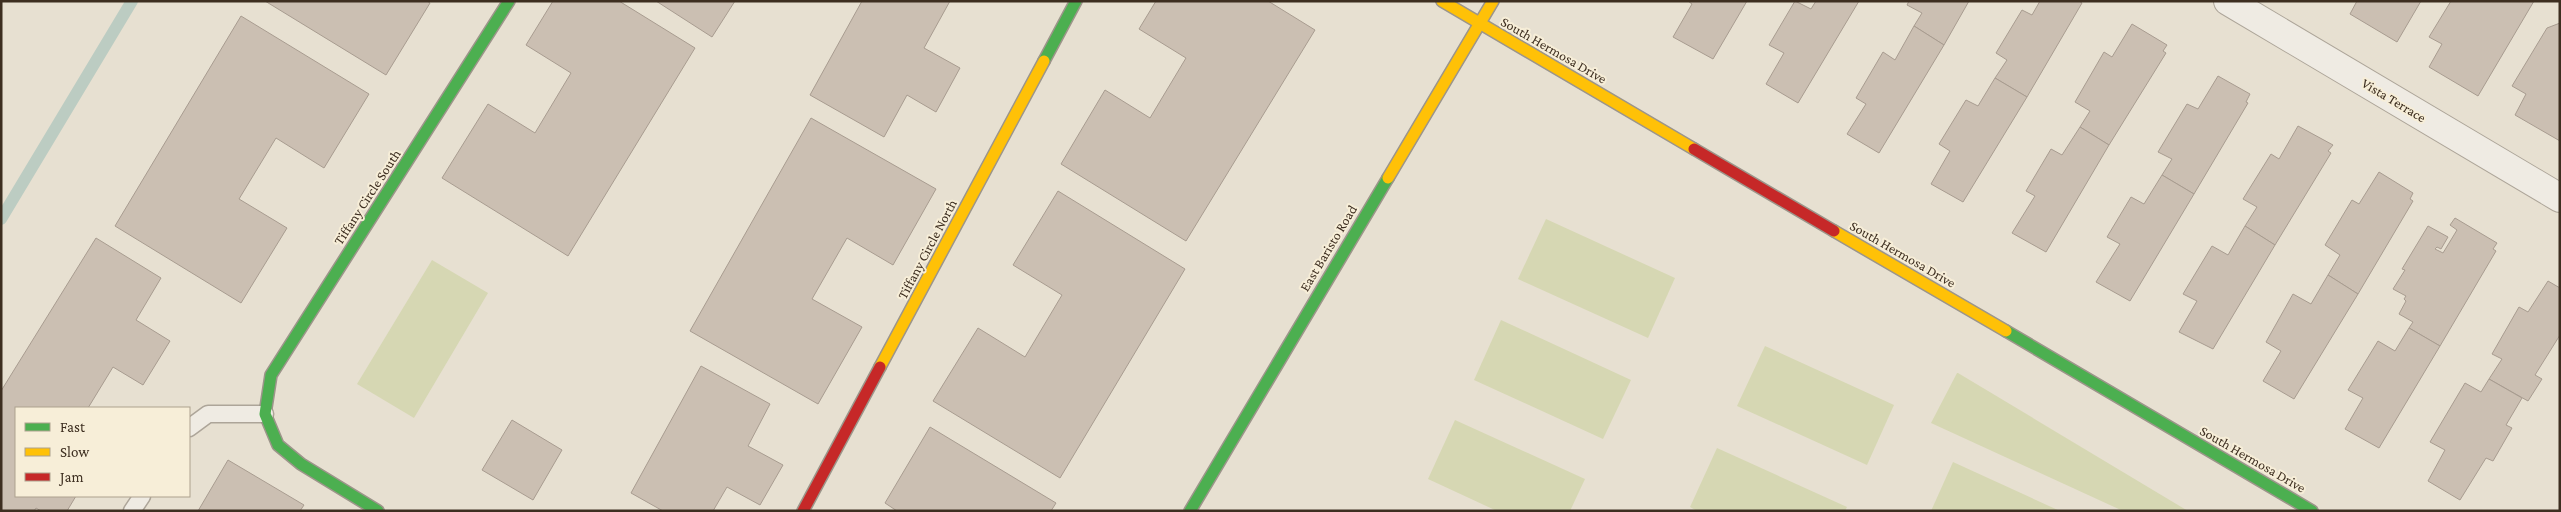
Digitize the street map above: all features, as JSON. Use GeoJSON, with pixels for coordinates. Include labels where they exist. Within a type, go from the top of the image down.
{"type":"FeatureCollection","features":[{"type":"Feature","properties":{"kind":"street","name":"Tiffany Circle South"},"geometry":{"type":"LineString","coordinates":[[265,414],[271,375],[509,1]]}},
{"type":"Feature","properties":{"kind":"street","name":"Tiffany Circle North"},"geometry":{"type":"LineString","coordinates":[[804,511],[1076,1]]}},
{"type":"Feature","properties":{"kind":"street","name":"South Hermosa Drive"},"geometry":{"type":"LineString","coordinates":[[1442,1],[2312,511]]}},
{"type":"Feature","properties":{"kind":"street","name":"East Baristo Road"},"geometry":{"type":"LineString","coordinates":[[1190,511],[1493,1]]}},
{"type":"Feature","properties":{"kind":"street","name":"Vista Terrace"},"geometry":{"type":"LineString","coordinates":[[2228,1],[2560,198]]}},
{"type":"Feature","properties":{"kind":"street"},"geometry":{"type":"LineString","coordinates":[[265,414],[278,445],[301,464],[378,511]]}},
{"type":"Feature","properties":{"kind":"lane"},"geometry":{"type":"LineString","coordinates":[[190,427],[208,414],[265,414]]}},
{"type":"Feature","properties":{"kind":"lane"},"geometry":{"type":"LineString","coordinates":[[132,511],[141,497]]}},
{"type":"Feature","properties":{"kind":"green space"},"geometry":{"type":"Polygon","coordinates":[[[1546,219],[1675,278],[1648,338],[1518,279],[1546,219]]]}},
{"type":"Feature","properties":{"kind":"green space"},"geometry":{"type":"Polygon","coordinates":[[[432,260],[488,293],[414,418],[357,384],[432,260]]]}},
{"type":"Feature","properties":{"kind":"green space"},"geometry":{"type":"Polygon","coordinates":[[[1501,320],[1631,380],[1603,439],[1474,380],[1501,320]]]}},
{"type":"Feature","properties":{"kind":"green space"},"geometry":{"type":"Polygon","coordinates":[[[1765,346],[1894,405],[1867,465],[1737,406],[1765,346]]]}},
{"type":"Feature","properties":{"kind":"green space"},"geometry":{"type":"Polygon","coordinates":[[[1957,373],[2188,511],[2123,511],[1931,423],[1957,373]]]}},
{"type":"Feature","properties":{"kind":"green space"},"geometry":{"type":"Polygon","coordinates":[[[1455,420],[1585,479],[1570,511],[1497,511],[1428,479],[1455,420]]]}},
{"type":"Feature","properties":{"kind":"green space"},"geometry":{"type":"Polygon","coordinates":[[[1717,448],[1847,507],[1845,511],[1697,511],[1690,507],[1717,448]]]}},
{"type":"Feature","properties":{"kind":"green space"},"geometry":{"type":"Polygon","coordinates":[[[1953,462],[2060,511],[1931,511],[1953,462]]]}},
{"type":"Feature","properties":{"kind":"building"},"geometry":{"type":"Polygon","coordinates":[[[265,1],[427,1],[430,3],[386,75],[265,1]]]}},
{"type":"Feature","properties":{"kind":"building"},"geometry":{"type":"Polygon","coordinates":[[[553,1],[619,1],[695,48],[568,256],[442,178],[488,104],[535,133],[571,73],[526,45],[553,1]]]}},
{"type":"Feature","properties":{"kind":"building"},"geometry":{"type":"Polygon","coordinates":[[[656,1],[735,1],[712,37],[656,1]]]}},
{"type":"Feature","properties":{"kind":"building"},"geometry":{"type":"Polygon","coordinates":[[[862,1],[950,1],[924,48],[960,68],[936,112],[907,95],[884,137],[810,95],[862,1]]]}},
{"type":"Feature","properties":{"kind":"building"},"geometry":{"type":"Polygon","coordinates":[[[1156,1],[1268,1],[1315,30],[1186,241],[1061,164],[1105,90],[1150,118],[1186,58],[1139,29],[1156,1]]]}},
{"type":"Feature","properties":{"kind":"building"},"geometry":{"type":"Polygon","coordinates":[[[1688,1],[1747,1],[1713,59],[1673,37],[1692,4],[1688,1]]]}},
{"type":"Feature","properties":{"kind":"building"},"geometry":{"type":"Polygon","coordinates":[[[1795,1],[1811,9],[1816,1],[1859,1],[1798,103],[1766,84],[1784,53],[1769,45],[1795,1]]]}},
{"type":"Feature","properties":{"kind":"building"},"geometry":{"type":"Polygon","coordinates":[[[1909,1],[1969,1],[1944,45],[1914,26],[1922,13],[1907,5],[1909,1]]]}},
{"type":"Feature","properties":{"kind":"building"},"geometry":{"type":"Polygon","coordinates":[[[2040,1],[2079,1],[2082,3],[2027,97],[1995,78],[2007,60],[1996,53],[2022,10],[2032,15],[2040,1]]]}},
{"type":"Feature","properties":{"kind":"building"},"geometry":{"type":"Polygon","coordinates":[[[2357,1],[2421,1],[2397,42],[2350,14],[2357,1]]]}},
{"type":"Feature","properties":{"kind":"building"},"geometry":{"type":"Polygon","coordinates":[[[2451,1],[2534,1],[2478,96],[2429,67],[2442,44],[2429,37],[2451,1]]]}},
{"type":"Feature","properties":{"kind":"building"},"geometry":{"type":"Polygon","coordinates":[[[241,16],[369,94],[324,168],[276,138],[239,199],[287,228],[241,303],[115,226],[241,16]]]}},
{"type":"Feature","properties":{"kind":"building"},"geometry":{"type":"Polygon","coordinates":[[[2560,23],[2560,141],[2515,115],[2526,94],[2512,86],[2547,28],[2560,23]]]}},
{"type":"Feature","properties":{"kind":"building"},"geometry":{"type":"Polygon","coordinates":[[[2132,24],[2167,45],[2163,51],[2166,53],[2109,145],[2080,127],[2090,111],[2075,102],[2104,52],[2112,57],[2132,24]]]}},
{"type":"Feature","properties":{"kind":"building"},"geometry":{"type":"Polygon","coordinates":[[[1914,26],[1944,45],[1879,153],[1847,134],[1866,104],[1856,98],[1883,52],[1895,60],[1914,26]]]}},
{"type":"Feature","properties":{"kind":"building"},"geometry":{"type":"Polygon","coordinates":[[[2218,76],[2250,94],[2246,102],[2248,103],[2194,194],[2162,175],[2172,159],[2158,152],[2187,104],[2198,109],[2218,76]]]}},
{"type":"Feature","properties":{"kind":"building"},"geometry":{"type":"Polygon","coordinates":[[[1995,78],[2027,97],[1963,202],[1931,184],[1950,151],[1939,144],[1966,100],[1978,106],[1995,78]]]}},
{"type":"Feature","properties":{"kind":"building"},"geometry":{"type":"Polygon","coordinates":[[[811,118],[936,189],[893,265],[847,238],[812,299],[862,327],[818,404],[690,331],[811,118]]]}},
{"type":"Feature","properties":{"kind":"building"},"geometry":{"type":"Polygon","coordinates":[[[2298,126],[2333,145],[2328,151],[2331,153],[2275,245],[2245,226],[2257,207],[2243,199],[2271,154],[2279,159],[2298,126]]]}},
{"type":"Feature","properties":{"kind":"building"},"geometry":{"type":"Polygon","coordinates":[[[2080,127],[2109,145],[2046,252],[2012,233],[2035,196],[2026,191],[2051,149],[2062,155],[2080,127]]]}},
{"type":"Feature","properties":{"kind":"building"},"geometry":{"type":"Polygon","coordinates":[[[2379,172],[2413,193],[2410,199],[2413,201],[2358,294],[2328,275],[2340,255],[2325,245],[2352,200],[2359,204],[2379,172]]]}},
{"type":"Feature","properties":{"kind":"building"},"geometry":{"type":"Polygon","coordinates":[[[2162,175],[2194,194],[2130,301],[2096,282],[2120,244],[2107,237],[2131,197],[2144,204],[2162,175]]]}},
{"type":"Feature","properties":{"kind":"building"},"geometry":{"type":"Polygon","coordinates":[[[1058,191],[1185,269],[1060,478],[933,401],[978,328],[1025,357],[1062,295],[1013,265],[1058,191]]]}},
{"type":"Feature","properties":{"kind":"building"},"geometry":{"type":"Polygon","coordinates":[[[2455,218],[2497,243],[2493,249],[2496,251],[2440,346],[2409,328],[2413,322],[2399,314],[2406,301],[2404,299],[2406,296],[2393,289],[2405,270],[2402,269],[2428,226],[2448,237],[2441,249],[2437,247],[2435,249],[2443,253],[2457,230],[2450,225],[2455,218]]]}},
{"type":"Feature","properties":{"kind":"building"},"geometry":{"type":"Polygon","coordinates":[[[2245,226],[2275,245],[2213,349],[2179,332],[2197,301],[2183,294],[2212,246],[2228,255],[2245,226]]]}},
{"type":"Feature","properties":{"kind":"building"},"geometry":{"type":"Polygon","coordinates":[[[96,238],[161,278],[136,320],[170,341],[143,385],[113,367],[89,407],[15,407],[15,497],[75,497],[67,511],[41,511],[36,508],[34,511],[1,511],[1,391],[96,238]]]}},
{"type":"Feature","properties":{"kind":"building"},"geometry":{"type":"Polygon","coordinates":[[[2328,275],[2358,294],[2294,399],[2263,381],[2281,351],[2266,342],[2293,294],[2311,304],[2328,275]]]}},
{"type":"Feature","properties":{"kind":"building"},"geometry":{"type":"Polygon","coordinates":[[[2548,281],[2560,288],[2560,335],[2535,375],[2542,379],[2528,401],[2489,379],[2502,359],[2492,354],[2519,307],[2528,312],[2548,281]]]}},
{"type":"Feature","properties":{"kind":"building"},"geometry":{"type":"Polygon","coordinates":[[[2409,328],[2440,346],[2379,448],[2345,429],[2363,398],[2348,390],[2378,341],[2395,351],[2409,328]]]}},
{"type":"Feature","properties":{"kind":"building"},"geometry":{"type":"Polygon","coordinates":[[[701,366],[770,404],[748,446],[783,465],[760,505],[727,487],[713,511],[663,511],[631,493],[701,366]]]}},
{"type":"Feature","properties":{"kind":"building"},"geometry":{"type":"Polygon","coordinates":[[[2489,379],[2522,398],[2506,425],[2512,428],[2493,461],[2486,458],[2460,500],[2428,481],[2445,450],[2430,442],[2465,383],[2481,392],[2489,379]]]}},
{"type":"Feature","properties":{"kind":"building"},"geometry":{"type":"Polygon","coordinates":[[[512,420],[562,450],[533,500],[482,470],[512,420]]]}},
{"type":"Feature","properties":{"kind":"building"},"geometry":{"type":"Polygon","coordinates":[[[930,427],[1056,503],[1051,511],[897,511],[885,503],[930,427]]]}},
{"type":"Feature","properties":{"kind":"building"},"geometry":{"type":"Polygon","coordinates":[[[228,460],[304,505],[300,511],[198,511],[228,460]]]}},
{"type":"Feature","properties":{"kind":"waterway"},"geometry":{"type":"LineString","coordinates":[[1,219],[132,1]]}},
{"type":"Feature","properties":{"kind":"traffic: fast"},"geometry":{"type":"LineString","coordinates":[[378,511],[301,464],[278,445],[265,414],[271,375],[509,1]]}},
{"type":"Feature","properties":{"kind":"traffic: fast"},"geometry":{"type":"LineString","coordinates":[[1044,61],[1076,1]]}},
{"type":"Feature","properties":{"kind":"traffic: fast"},"geometry":{"type":"LineString","coordinates":[[1190,511],[1388,178]]}},
{"type":"Feature","properties":{"kind":"traffic: fast"},"geometry":{"type":"LineString","coordinates":[[2006,331],[2312,511]]}},
{"type":"Feature","properties":{"kind":"traffic: slow"},"geometry":{"type":"LineString","coordinates":[[1442,1],[1694,149]]}},
{"type":"Feature","properties":{"kind":"traffic: slow"},"geometry":{"type":"LineString","coordinates":[[1388,178],[1493,1]]}},
{"type":"Feature","properties":{"kind":"traffic: slow"},"geometry":{"type":"LineString","coordinates":[[880,367],[1044,61]]}},
{"type":"Feature","properties":{"kind":"traffic: slow"},"geometry":{"type":"LineString","coordinates":[[1834,231],[2006,331]]}},
{"type":"Feature","properties":{"kind":"traffic: jam"},"geometry":{"type":"LineString","coordinates":[[1694,149],[1834,231]]}},
{"type":"Feature","properties":{"kind":"traffic: jam"},"geometry":{"type":"LineString","coordinates":[[803,511],[880,367]]}}]}
